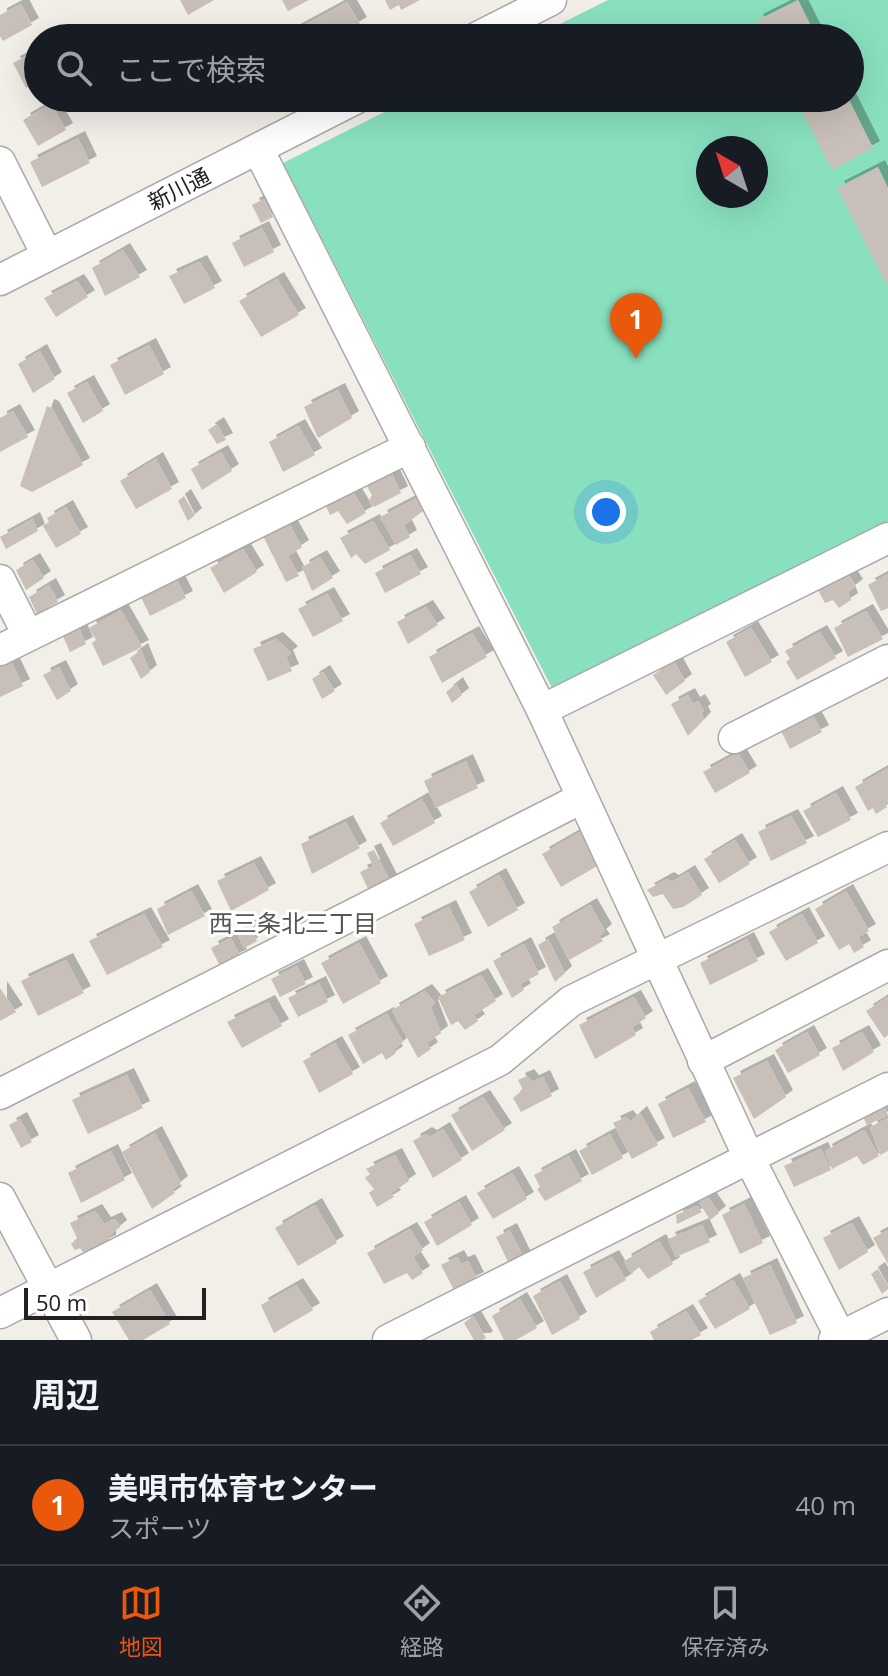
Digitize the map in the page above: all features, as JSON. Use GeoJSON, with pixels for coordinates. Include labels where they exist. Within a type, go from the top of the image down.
{"type":"FeatureCollection","features":[{"type":"Feature","properties":{"kind":"street"},"geometry":{"type":"LineString","coordinates":[[504,24],[551,0]]}},
{"type":"Feature","properties":{"kind":"street","name":"新川通"},"geometry":{"type":"LineString","coordinates":[[0,280],[330,112]]}},
{"type":"Feature","properties":{"kind":"street"},"geometry":{"type":"LineString","coordinates":[[258,149],[542,710],[703,1061],[839,1339],[888,1313]]}},
{"type":"Feature","properties":{"kind":"street"},"geometry":{"type":"LineString","coordinates":[[0,162],[47,255]]}},
{"type":"Feature","properties":{"kind":"street"},"geometry":{"type":"LineString","coordinates":[[0,650],[410,447]]}},
{"type":"Feature","properties":{"kind":"street"},"geometry":{"type":"LineString","coordinates":[[542,710],[888,538]]}},
{"type":"Feature","properties":{"kind":"street"},"geometry":{"type":"LineString","coordinates":[[0,580],[28,635]]}},
{"type":"Feature","properties":{"kind":"street"},"geometry":{"type":"LineString","coordinates":[[734,738],[888,660]]}},
{"type":"Feature","properties":{"kind":"street"},"geometry":{"type":"LineString","coordinates":[[0,1094],[582,798]]}},
{"type":"Feature","properties":{"kind":"street"},"geometry":{"type":"LineString","coordinates":[[0,1313],[500,1060],[571,1001],[888,847]]}},
{"type":"Feature","properties":{"kind":"street"},"geometry":{"type":"LineString","coordinates":[[703,1061],[888,965]]}},
{"type":"Feature","properties":{"kind":"street"},"geometry":{"type":"LineString","coordinates":[[388,1340],[888,1088]]}},
{"type":"Feature","properties":{"kind":"street"},"geometry":{"type":"LineString","coordinates":[[0,1198],[51,1288],[76,1340]]}},
{"type":"Feature","properties":{"kind":"green space"},"geometry":{"type":"Polygon","coordinates":[[[608,0],[888,0],[888,521],[554,692],[283,163],[384,112],[864,112],[864,24],[560,24],[608,0]]]}},
{"type":"Feature","properties":{"kind":"building"},"geometry":{"type":"Polygon","coordinates":[[[180,0],[214,0],[188,15],[180,0]]]}},
{"type":"Feature","properties":{"kind":"building"},"geometry":{"type":"Polygon","coordinates":[[[282,0],[309,0],[288,11],[282,0]]]}},
{"type":"Feature","properties":{"kind":"building"},"geometry":{"type":"Polygon","coordinates":[[[385,0],[420,0],[401,10],[399,5],[390,10],[385,0]]]}},
{"type":"Feature","properties":{"kind":"building"},"geometry":{"type":"Polygon","coordinates":[[[798,0],[810,24],[758,24],[756,21],[798,0]]]}},
{"type":"Feature","properties":{"kind":"building"},"geometry":{"type":"Polygon","coordinates":[[[347,2],[360,24],[306,24],[347,2]]]}},
{"type":"Feature","properties":{"kind":"building"},"geometry":{"type":"Polygon","coordinates":[[[21,4],[31,24],[24,24],[24,29],[3,41],[0,36],[0,15],[21,4]]]}},
{"type":"Feature","properties":{"kind":"building"},"geometry":{"type":"Polygon","coordinates":[[[24,57],[24,84],[13,63],[24,57]]]}},
{"type":"Feature","properties":{"kind":"building"},"geometry":{"type":"Polygon","coordinates":[[[37,112],[56,112],[66,130],[38,146],[23,120],[37,112]]]}},
{"type":"Feature","properties":{"kind":"building"},"geometry":{"type":"Polygon","coordinates":[[[802,112],[855,112],[873,148],[832,170],[802,112]]]}},
{"type":"Feature","properties":{"kind":"building"},"geometry":{"type":"Polygon","coordinates":[[[78,138],[90,163],[42,187],[30,162],[78,138]]]}},
{"type":"Feature","properties":{"kind":"building"},"geometry":{"type":"Polygon","coordinates":[[[878,167],[888,188],[888,287],[837,188],[878,167]]]}},
{"type":"Feature","properties":{"kind":"building"},"geometry":{"type":"Polygon","coordinates":[[[264,199],[273,217],[261,223],[252,205],[264,199]]]}},
{"type":"Feature","properties":{"kind":"building"},"geometry":{"type":"Polygon","coordinates":[[[262,228],[274,252],[244,267],[232,243],[262,228]]]}},
{"type":"Feature","properties":{"kind":"building"},"geometry":{"type":"Polygon","coordinates":[[[123,250],[140,277],[105,296],[92,268],[123,250]]]}},
{"type":"Feature","properties":{"kind":"building"},"geometry":{"type":"Polygon","coordinates":[[[200,262],[215,288],[184,304],[169,276],[200,262]]]}},
{"type":"Feature","properties":{"kind":"building"},"geometry":{"type":"Polygon","coordinates":[[[277,279],[299,315],[261,337],[239,301],[277,279]]]}},
{"type":"Feature","properties":{"kind":"building"},"geometry":{"type":"Polygon","coordinates":[[[77,281],[88,297],[56,317],[44,298],[77,281]]]}},
{"type":"Feature","properties":{"kind":"building"},"geometry":{"type":"Polygon","coordinates":[[[149,345],[164,374],[125,395],[110,365],[149,345]]]}},
{"type":"Feature","properties":{"kind":"building"},"geometry":{"type":"Polygon","coordinates":[[[40,351],[55,379],[33,393],[18,364],[40,351]]]}},
{"type":"Feature","properties":{"kind":"building"},"geometry":{"type":"Polygon","coordinates":[[[87,382],[103,411],[83,423],[67,393],[87,382]]]}},
{"type":"Feature","properties":{"kind":"building"},"geometry":{"type":"Polygon","coordinates":[[[338,390],[352,418],[318,438],[304,407],[338,390]]]}},
{"type":"Feature","properties":{"kind":"building"},"geometry":{"type":"Polygon","coordinates":[[[47,406],[52,408],[83,465],[32,492],[20,486],[47,406]]]}},
{"type":"Feature","properties":{"kind":"building"},"geometry":{"type":"Polygon","coordinates":[[[13,411],[28,437],[0,452],[0,418],[13,411]]]}},
{"type":"Feature","properties":{"kind":"building"},"geometry":{"type":"Polygon","coordinates":[[[217,424],[226,440],[217,444],[208,430],[217,424]]]}},
{"type":"Feature","properties":{"kind":"building"},"geometry":{"type":"Polygon","coordinates":[[[298,426],[315,455],[283,472],[269,442],[298,426]]]}},
{"type":"Feature","properties":{"kind":"building"},"geometry":{"type":"Polygon","coordinates":[[[221,452],[232,471],[202,490],[191,469],[221,452]]]}},
{"type":"Feature","properties":{"kind":"building"},"geometry":{"type":"Polygon","coordinates":[[[156,459],[172,489],[136,509],[120,481],[156,459]]]}},
{"type":"Feature","properties":{"kind":"building"},"geometry":{"type":"Polygon","coordinates":[[[390,470],[401,493],[374,507],[369,501],[372,495],[365,483],[390,470]]]}},
{"type":"Feature","properties":{"kind":"building"},"geometry":{"type":"Polygon","coordinates":[[[351,489],[366,513],[347,524],[338,511],[330,515],[324,502],[351,489]]]}},
{"type":"Feature","properties":{"kind":"building"},"geometry":{"type":"Polygon","coordinates":[[[184,496],[195,515],[188,521],[178,501],[184,496]]]}},
{"type":"Feature","properties":{"kind":"building"},"geometry":{"type":"Polygon","coordinates":[[[419,497],[426,509],[404,525],[410,537],[396,545],[380,517],[419,497]]]}},
{"type":"Feature","properties":{"kind":"building"},"geometry":{"type":"Polygon","coordinates":[[[66,507],[81,534],[56,548],[43,526],[49,522],[47,518],[66,507]]]}},
{"type":"Feature","properties":{"kind":"building"},"geometry":{"type":"Polygon","coordinates":[[[33,519],[38,531],[6,549],[0,537],[33,519]]]}},
{"type":"Feature","properties":{"kind":"building"},"geometry":{"type":"Polygon","coordinates":[[[373,521],[390,550],[365,564],[356,554],[351,558],[340,538],[373,521]]]}},
{"type":"Feature","properties":{"kind":"building"},"geometry":{"type":"Polygon","coordinates":[[[288,522],[302,547],[288,556],[299,576],[286,582],[262,534],[288,522]]]}},
{"type":"Feature","properties":{"kind":"building"},"geometry":{"type":"Polygon","coordinates":[[[243,549],[257,572],[224,593],[210,568],[243,549]]]}},
{"type":"Feature","properties":{"kind":"building"},"geometry":{"type":"Polygon","coordinates":[[[410,555],[421,574],[385,593],[375,573],[410,555]]]}},
{"type":"Feature","properties":{"kind":"building"},"geometry":{"type":"Polygon","coordinates":[[[320,557],[333,578],[312,591],[302,567],[320,557]]]}},
{"type":"Feature","properties":{"kind":"building"},"geometry":{"type":"Polygon","coordinates":[[[33,560],[44,578],[26,590],[16,570],[33,560]]]}},
{"type":"Feature","properties":{"kind":"building"},"geometry":{"type":"Polygon","coordinates":[[[848,574],[856,586],[848,592],[851,600],[839,608],[833,600],[825,603],[818,590],[848,574]]]}},
{"type":"Feature","properties":{"kind":"building"},"geometry":{"type":"Polygon","coordinates":[[[888,574],[888,608],[881,611],[868,585],[888,574]]]}},
{"type":"Feature","properties":{"kind":"building"},"geometry":{"type":"Polygon","coordinates":[[[175,576],[186,598],[150,616],[140,595],[175,576]]]}},
{"type":"Feature","properties":{"kind":"building"},"geometry":{"type":"Polygon","coordinates":[[[49,585],[58,602],[37,614],[29,597],[49,585]]]}},
{"type":"Feature","properties":{"kind":"building"},"geometry":{"type":"Polygon","coordinates":[[[327,594],[343,621],[313,637],[298,609],[327,594]]]}},
{"type":"Feature","properties":{"kind":"building"},"geometry":{"type":"Polygon","coordinates":[[[426,607],[438,625],[408,644],[397,622],[426,607]]]}},
{"type":"Feature","properties":{"kind":"building"},"geometry":{"type":"Polygon","coordinates":[[[121,610],[142,647],[103,666],[92,643],[96,640],[89,628],[121,610]]]}},
{"type":"Feature","properties":{"kind":"building"},"geometry":{"type":"Polygon","coordinates":[[[866,611],[883,639],[848,657],[834,628],[866,611]]]}},
{"type":"Feature","properties":{"kind":"building"},"geometry":{"type":"Polygon","coordinates":[[[78,626],[86,644],[70,652],[62,634],[78,626]]]}},
{"type":"Feature","properties":{"kind":"building"},"geometry":{"type":"Polygon","coordinates":[[[751,628],[772,662],[745,677],[726,642],[751,628]]]}},
{"type":"Feature","properties":{"kind":"building"},"geometry":{"type":"Polygon","coordinates":[[[820,632],[836,658],[797,680],[786,662],[790,659],[785,651],[820,632]]]}},
{"type":"Feature","properties":{"kind":"building"},"geometry":{"type":"Polygon","coordinates":[[[472,633],[487,657],[442,683],[429,657],[472,633]]]}},
{"type":"Feature","properties":{"kind":"building"},"geometry":{"type":"Polygon","coordinates":[[[276,639],[291,653],[286,657],[292,671],[268,681],[253,649],[276,639]]]}},
{"type":"Feature","properties":{"kind":"building"},"geometry":{"type":"Polygon","coordinates":[[[141,650],[150,672],[141,679],[130,658],[141,650]]]}},
{"type":"Feature","properties":{"kind":"building"},"geometry":{"type":"Polygon","coordinates":[[[10,659],[23,686],[0,697],[0,664],[10,659]]]}},
{"type":"Feature","properties":{"kind":"building"},"geometry":{"type":"Polygon","coordinates":[[[674,661],[685,681],[666,695],[653,675],[674,661]]]}},
{"type":"Feature","properties":{"kind":"building"},"geometry":{"type":"Polygon","coordinates":[[[59,667],[71,691],[57,700],[43,675],[59,667]]]}},
{"type":"Feature","properties":{"kind":"building"},"geometry":{"type":"Polygon","coordinates":[[[323,672],[335,691],[322,699],[312,679],[323,672]]]}},
{"type":"Feature","properties":{"kind":"building"},"geometry":{"type":"Polygon","coordinates":[[[456,684],[462,695],[452,703],[446,692],[456,684]]]}},
{"type":"Feature","properties":{"kind":"building"},"geometry":{"type":"Polygon","coordinates":[[[688,695],[693,704],[698,701],[704,711],[701,713],[704,719],[688,736],[671,704],[688,695]]]}},
{"type":"Feature","properties":{"kind":"building"},"geometry":{"type":"Polygon","coordinates":[[[809,708],[822,732],[790,749],[778,725],[809,708]]]}},
{"type":"Feature","properties":{"kind":"building"},"geometry":{"type":"Polygon","coordinates":[[[738,753],[750,773],[715,793],[703,772],[738,753]]]}},
{"type":"Feature","properties":{"kind":"building"},"geometry":{"type":"Polygon","coordinates":[[[466,761],[478,788],[436,808],[424,781],[466,761]]]}},
{"type":"Feature","properties":{"kind":"building"},"geometry":{"type":"Polygon","coordinates":[[[888,768],[887,807],[876,814],[873,808],[868,811],[855,787],[888,768]]]}},
{"type":"Feature","properties":{"kind":"building"},"geometry":{"type":"Polygon","coordinates":[[[836,793],[851,820],[818,837],[803,811],[836,793]]]}},
{"type":"Feature","properties":{"kind":"building"},"geometry":{"type":"Polygon","coordinates":[[[422,799],[435,823],[393,846],[380,823],[422,799]]]}},
{"type":"Feature","properties":{"kind":"building"},"geometry":{"type":"Polygon","coordinates":[[[791,816],[807,843],[771,861],[758,832],[791,816]]]}},
{"type":"Feature","properties":{"kind":"building"},"geometry":{"type":"Polygon","coordinates":[[[346,822],[360,848],[312,874],[301,844],[346,822]]]}},
{"type":"Feature","properties":{"kind":"building"},"geometry":{"type":"Polygon","coordinates":[[[580,832],[599,865],[561,887],[542,854],[580,832]]]}},
{"type":"Feature","properties":{"kind":"building"},"geometry":{"type":"Polygon","coordinates":[[[735,840],[750,864],[719,883],[704,859],[735,840]]]}},
{"type":"Feature","properties":{"kind":"building"},"geometry":{"type":"Polygon","coordinates":[[[374,850],[391,883],[370,893],[360,872],[373,866],[367,853],[374,850]]]}},
{"type":"Feature","properties":{"kind":"building"},"geometry":{"type":"Polygon","coordinates":[[[254,863],[269,890],[231,911],[217,881],[254,863]]]}},
{"type":"Feature","properties":{"kind":"building"},"geometry":{"type":"Polygon","coordinates":[[[688,872],[702,895],[683,907],[673,909],[663,894],[653,897],[647,890],[667,879],[672,882],[688,872]]]}},
{"type":"Feature","properties":{"kind":"building"},"geometry":{"type":"Polygon","coordinates":[[[499,875],[518,910],[488,927],[469,892],[499,875]]]}},
{"type":"Feature","properties":{"kind":"building"},"geometry":{"type":"Polygon","coordinates":[[[191,891],[205,916],[168,935],[157,909],[191,891]]]}},
{"type":"Feature","properties":{"kind":"building"},"geometry":{"type":"Polygon","coordinates":[[[846,891],[869,931],[858,937],[864,947],[854,953],[849,944],[839,950],[815,909],[846,891]]]}},
{"type":"Feature","properties":{"kind":"building"},"geometry":{"type":"Polygon","coordinates":[[[590,905],[605,931],[599,936],[603,941],[569,960],[552,927],[590,905]]]}},
{"type":"Feature","properties":{"kind":"building"},"geometry":{"type":"Polygon","coordinates":[[[449,907],[465,940],[429,956],[414,924],[449,907]]]}},
{"type":"Feature","properties":{"kind":"building"},"geometry":{"type":"Polygon","coordinates":[[[144,914],[163,947],[107,975],[89,941],[144,914]]]}},
{"type":"Feature","properties":{"kind":"building"},"geometry":{"type":"Polygon","coordinates":[[[802,914],[818,943],[786,961],[769,932],[802,914]]]}},
{"type":"Feature","properties":{"kind":"building"},"geometry":{"type":"Polygon","coordinates":[[[250,926],[257,941],[244,948],[237,933],[250,926]]]}},
{"type":"Feature","properties":{"kind":"building"},"geometry":{"type":"Polygon","coordinates":[[[231,938],[240,956],[220,966],[211,948],[231,938]]]}},
{"type":"Feature","properties":{"kind":"building"},"geometry":{"type":"Polygon","coordinates":[[[548,939],[565,973],[555,982],[538,945],[548,939]]]}},
{"type":"Feature","properties":{"kind":"building"},"geometry":{"type":"Polygon","coordinates":[[[747,939],[758,961],[710,985],[700,963],[747,939]]]}},
{"type":"Feature","properties":{"kind":"building"},"geometry":{"type":"Polygon","coordinates":[[[359,943],[381,983],[343,1004],[321,963],[359,943]]]}},
{"type":"Feature","properties":{"kind":"building"},"geometry":{"type":"Polygon","coordinates":[[[524,944],[539,974],[520,984],[524,990],[512,998],[493,961],[524,944]]]}},
{"type":"Feature","properties":{"kind":"building"},"geometry":{"type":"Polygon","coordinates":[[[66,960],[84,993],[38,1016],[21,981],[66,960]]]}},
{"type":"Feature","properties":{"kind":"building"},"geometry":{"type":"Polygon","coordinates":[[[297,966],[306,984],[280,997],[271,979],[297,966]]]}},
{"type":"Feature","properties":{"kind":"building"},"geometry":{"type":"Polygon","coordinates":[[[481,975],[496,1001],[474,1015],[478,1021],[465,1030],[458,1021],[451,1025],[438,997],[481,975]]]}},
{"type":"Feature","properties":{"kind":"building"},"geometry":{"type":"Polygon","coordinates":[[[319,983],[328,1002],[298,1017],[288,998],[319,983]]]}},
{"type":"Feature","properties":{"kind":"building"},"geometry":{"type":"Polygon","coordinates":[[[0,988],[16,1012],[0,1021],[0,988]]]}},
{"type":"Feature","properties":{"kind":"building"},"geometry":{"type":"Polygon","coordinates":[[[425,991],[435,1003],[431,1007],[441,1033],[427,1043],[431,1049],[418,1058],[392,1010],[425,991]]]}},
{"type":"Feature","properties":{"kind":"building"},"geometry":{"type":"Polygon","coordinates":[[[634,997],[646,1018],[632,1027],[636,1035],[595,1059],[579,1025],[634,997]]]}},
{"type":"Feature","properties":{"kind":"building"},"geometry":{"type":"Polygon","coordinates":[[[888,997],[888,1035],[884,1038],[866,1011],[888,997]]]}},
{"type":"Feature","properties":{"kind":"building"},"geometry":{"type":"Polygon","coordinates":[[[268,1002],[282,1026],[242,1048],[227,1022],[268,1002]]]}},
{"type":"Feature","properties":{"kind":"building"},"geometry":{"type":"Polygon","coordinates":[[[387,1014],[403,1042],[394,1050],[396,1053],[386,1060],[382,1053],[363,1064],[348,1035],[387,1014]]]}},
{"type":"Feature","properties":{"kind":"building"},"geometry":{"type":"Polygon","coordinates":[[[807,1032],[820,1055],[788,1073],[775,1050],[807,1032]]]}},
{"type":"Feature","properties":{"kind":"building"},"geometry":{"type":"Polygon","coordinates":[[[862,1032],[874,1052],[843,1071],[832,1048],[862,1032]]]}},
{"type":"Feature","properties":{"kind":"building"},"geometry":{"type":"Polygon","coordinates":[[[335,1043],[353,1074],[319,1093],[303,1061],[335,1043]]]}},
{"type":"Feature","properties":{"kind":"building"},"geometry":{"type":"Polygon","coordinates":[[[767,1061],[786,1097],[754,1119],[733,1078],[767,1061]]]}},
{"type":"Feature","properties":{"kind":"building"},"geometry":{"type":"Polygon","coordinates":[[[127,1075],[143,1108],[88,1134],[72,1100],[127,1075]]]}},
{"type":"Feature","properties":{"kind":"building"},"geometry":{"type":"Polygon","coordinates":[[[527,1076],[532,1082],[543,1077],[552,1096],[521,1112],[513,1098],[523,1090],[518,1080],[527,1076]]]}},
{"type":"Feature","properties":{"kind":"building"},"geometry":{"type":"Polygon","coordinates":[[[688,1088],[706,1122],[673,1138],[658,1104],[688,1088]]]}},
{"type":"Feature","properties":{"kind":"building"},"geometry":{"type":"Polygon","coordinates":[[[483,1097],[505,1130],[472,1151],[451,1115],[483,1097]]]}},
{"type":"Feature","properties":{"kind":"building"},"geometry":{"type":"Polygon","coordinates":[[[884,1106],[888,1115],[867,1125],[863,1117],[884,1106]]]}},
{"type":"Feature","properties":{"kind":"building"},"geometry":{"type":"Polygon","coordinates":[[[640,1113],[658,1145],[632,1159],[613,1123],[626,1117],[630,1122],[640,1113]]]}},
{"type":"Feature","properties":{"kind":"building"},"geometry":{"type":"Polygon","coordinates":[[[888,1118],[888,1151],[880,1155],[870,1127],[888,1118]]]}},
{"type":"Feature","properties":{"kind":"building"},"geometry":{"type":"Polygon","coordinates":[[[20,1119],[32,1142],[21,1148],[9,1125],[20,1119]]]}},
{"type":"Feature","properties":{"kind":"building"},"geometry":{"type":"Polygon","coordinates":[[[443,1129],[462,1160],[433,1178],[413,1141],[425,1134],[430,1137],[443,1129]]]}},
{"type":"Feature","properties":{"kind":"building"},"geometry":{"type":"Polygon","coordinates":[[[864,1130],[879,1156],[863,1165],[857,1156],[832,1169],[825,1151],[864,1130]]]}},
{"type":"Feature","properties":{"kind":"building"},"geometry":{"type":"Polygon","coordinates":[[[155,1133],[181,1183],[172,1190],[175,1193],[152,1209],[122,1152],[155,1133]]]}},
{"type":"Feature","properties":{"kind":"building"},"geometry":{"type":"Polygon","coordinates":[[[610,1134],[623,1158],[592,1175],[579,1151],[610,1134]]]}},
{"type":"Feature","properties":{"kind":"building"},"geometry":{"type":"Polygon","coordinates":[[[821,1149],[831,1170],[794,1187],[784,1166],[821,1149]]]}},
{"type":"Feature","properties":{"kind":"building"},"geometry":{"type":"Polygon","coordinates":[[[111,1151],[125,1180],[81,1203],[68,1173],[111,1151]]]}},
{"type":"Feature","properties":{"kind":"building"},"geometry":{"type":"Polygon","coordinates":[[[395,1155],[409,1181],[391,1193],[394,1197],[377,1207],[369,1193],[374,1189],[365,1178],[370,1174],[366,1169],[395,1155]]]}},
{"type":"Feature","properties":{"kind":"building"},"geometry":{"type":"Polygon","coordinates":[[[569,1156],[582,1181],[545,1201],[537,1189],[540,1187],[534,1175],[569,1156]]]}},
{"type":"Feature","properties":{"kind":"building"},"geometry":{"type":"Polygon","coordinates":[[[512,1173],[527,1199],[493,1219],[477,1193],[512,1173]]]}},
{"type":"Feature","properties":{"kind":"building"},"geometry":{"type":"Polygon","coordinates":[[[708,1197],[719,1213],[710,1220],[699,1202],[708,1197]]]}},
{"type":"Feature","properties":{"kind":"building"},"geometry":{"type":"Polygon","coordinates":[[[459,1202],[472,1225],[437,1246],[424,1222],[459,1202]]]}},
{"type":"Feature","properties":{"kind":"building"},"geometry":{"type":"Polygon","coordinates":[[[744,1204],[763,1243],[740,1254],[722,1215],[744,1204]]]}},
{"type":"Feature","properties":{"kind":"building"},"geometry":{"type":"Polygon","coordinates":[[[315,1205],[337,1243],[298,1266],[275,1228],[315,1205]]]}},
{"type":"Feature","properties":{"kind":"building"},"geometry":{"type":"Polygon","coordinates":[[[697,1206],[702,1212],[677,1224],[676,1215],[697,1206]]]}},
{"type":"Feature","properties":{"kind":"building"},"geometry":{"type":"Polygon","coordinates":[[[95,1211],[104,1224],[115,1219],[120,1227],[109,1236],[109,1242],[84,1253],[80,1248],[75,1250],[71,1244],[77,1238],[70,1223],[95,1211]]]}},
{"type":"Feature","properties":{"kind":"building"},"geometry":{"type":"Polygon","coordinates":[[[852,1223],[868,1252],[839,1270],[823,1238],[852,1223]]]}},
{"type":"Feature","properties":{"kind":"building"},"geometry":{"type":"Polygon","coordinates":[[[702,1225],[710,1242],[676,1257],[668,1239],[702,1225]]]}},
{"type":"Feature","properties":{"kind":"building"},"geometry":{"type":"Polygon","coordinates":[[[410,1229],[423,1250],[413,1257],[423,1273],[412,1280],[407,1273],[384,1284],[367,1253],[410,1229]]]}},
{"type":"Feature","properties":{"kind":"building"},"geometry":{"type":"Polygon","coordinates":[[[510,1230],[524,1259],[510,1266],[496,1237],[510,1230]]]}},
{"type":"Feature","properties":{"kind":"building"},"geometry":{"type":"Polygon","coordinates":[[[888,1230],[888,1264],[873,1238],[888,1230]]]}},
{"type":"Feature","properties":{"kind":"building"},"geometry":{"type":"Polygon","coordinates":[[[659,1241],[673,1264],[648,1279],[639,1267],[631,1274],[624,1261],[659,1241]]]}},
{"type":"Feature","properties":{"kind":"building"},"geometry":{"type":"Polygon","coordinates":[[[457,1257],[461,1264],[468,1261],[477,1279],[454,1290],[441,1265],[457,1257]]]}},
{"type":"Feature","properties":{"kind":"building"},"geometry":{"type":"Polygon","coordinates":[[[612,1257],[626,1280],[596,1298],[583,1272],[612,1257]]]}},
{"type":"Feature","properties":{"kind":"building"},"geometry":{"type":"Polygon","coordinates":[[[770,1265],[797,1323],[770,1335],[743,1278],[770,1265]]]}},
{"type":"Feature","properties":{"kind":"building"},"geometry":{"type":"Polygon","coordinates":[[[878,1269],[888,1285],[882,1294],[871,1274],[878,1269]]]}},
{"type":"Feature","properties":{"kind":"building"},"geometry":{"type":"Polygon","coordinates":[[[733,1280],[750,1309],[715,1329],[698,1301],[733,1280]]]}},
{"type":"Feature","properties":{"kind":"building"},"geometry":{"type":"Polygon","coordinates":[[[560,1281],[580,1319],[552,1335],[533,1296],[560,1281]]]}},
{"type":"Feature","properties":{"kind":"building"},"geometry":{"type":"Polygon","coordinates":[[[296,1285],[313,1310],[274,1333],[261,1305],[296,1285]]]}},
{"type":"Feature","properties":{"kind":"building"},"geometry":{"type":"Polygon","coordinates":[[[150,1290],[170,1324],[143,1340],[129,1340],[112,1312],[150,1290]]]}},
{"type":"Feature","properties":{"kind":"building"},"geometry":{"type":"Polygon","coordinates":[[[520,1299],[537,1328],[516,1340],[504,1340],[492,1316],[520,1299]]]}},
{"type":"Feature","properties":{"kind":"building"},"geometry":{"type":"Polygon","coordinates":[[[686,1311],[701,1335],[692,1340],[654,1340],[650,1332],[686,1311]]]}},
{"type":"Feature","properties":{"kind":"building"},"geometry":{"type":"Polygon","coordinates":[[[473,1316],[486,1338],[483,1340],[474,1340],[464,1323],[473,1316]]]}},
{"type":"Feature","properties":{"kind":"place","name":"美唄市体育センター"},"geometry":{"type":"Point","coordinates":[636,359]}},
{"type":"Feature","properties":{"kind":"district","name":"西三条北三丁目"},"geometry":{"type":"Point","coordinates":[293,924]}}]}
